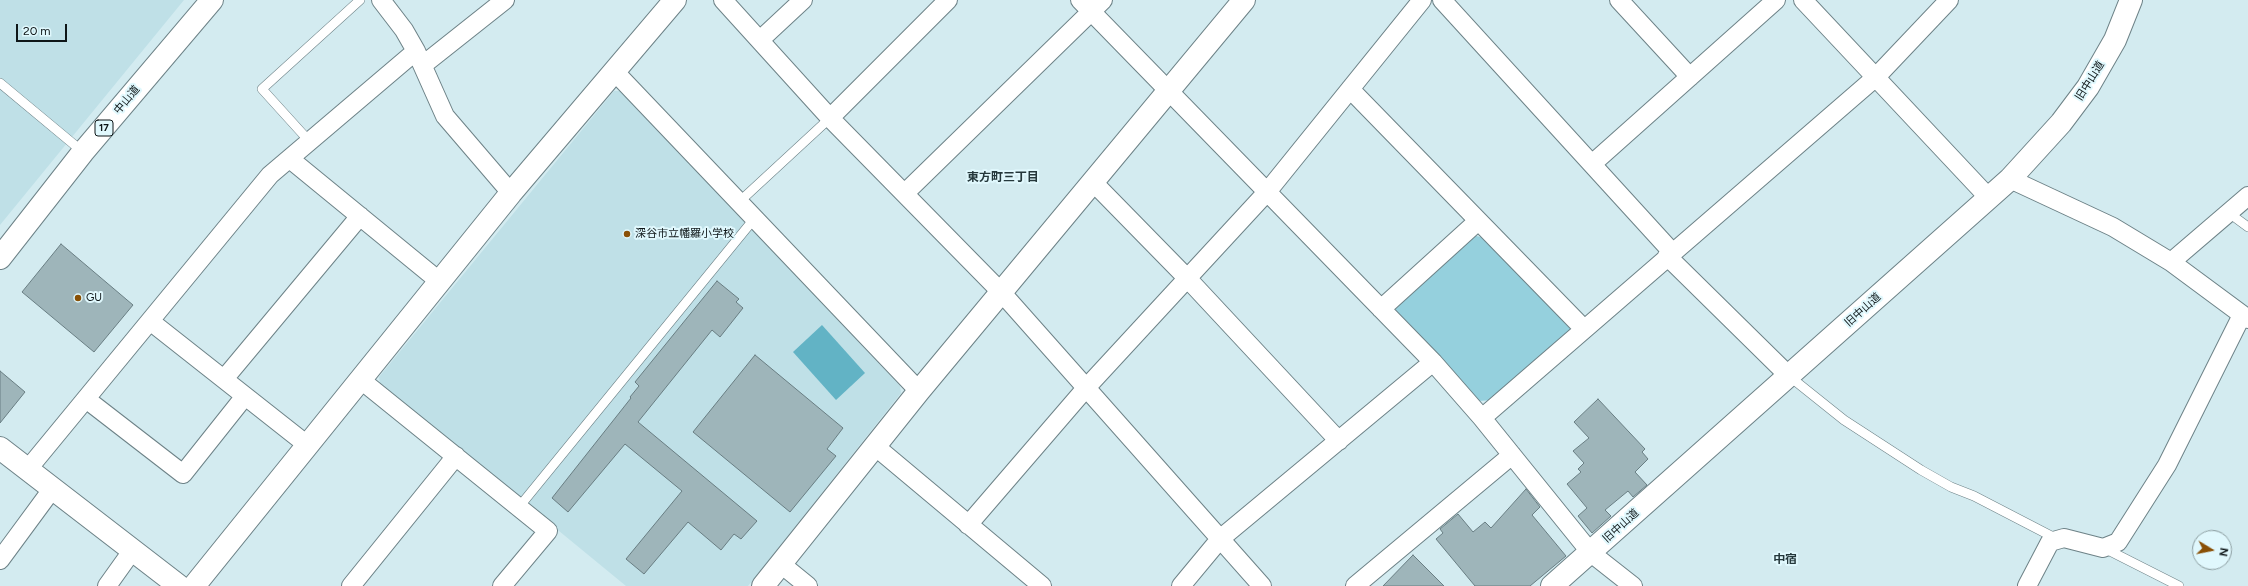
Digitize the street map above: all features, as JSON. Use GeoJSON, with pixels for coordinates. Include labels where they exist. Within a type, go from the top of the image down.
{"type":"FeatureCollection","features":[{"type":"Feature","properties":{"kind":"main road","name":"中山道"},"geometry":{"type":"LineString","coordinates":[[0,258],[83,152],[212,0]]}},
{"type":"Feature","properties":{"kind":"main road"},"geometry":{"type":"LineString","coordinates":[[194,586],[306,444],[361,380],[511,193],[675,0]]}},
{"type":"Feature","properties":{"kind":"main road"},"geometry":{"type":"LineString","coordinates":[[763,586],[876,447],[919,391],[1244,0]]}},
{"type":"Feature","properties":{"kind":"main road","name":"旧中山道"},"geometry":{"type":"LineString","coordinates":[[1552,586],[1591,553],[2010,179],[2061,123],[2088,87],[2115,40],[2132,0]]}},
{"type":"Feature","properties":{"kind":"main road"},"geometry":{"type":"LineString","coordinates":[[1,451],[28,469],[179,586]]}},
{"type":"Feature","properties":{"kind":"street"},"geometry":{"type":"LineString","coordinates":[[381,0],[404,30],[419,58],[445,116],[511,193]]}},
{"type":"Feature","properties":{"kind":"street"},"geometry":{"type":"LineString","coordinates":[[28,469],[270,175],[310,142],[419,58],[505,0]]}},
{"type":"Feature","properties":{"kind":"street"},"geometry":{"type":"LineString","coordinates":[[723,0],[830,118],[905,192],[1002,293],[1262,586]]}},
{"type":"Feature","properties":{"kind":"street"},"geometry":{"type":"LineString","coordinates":[[760,40],[803,0]]}},
{"type":"Feature","properties":{"kind":"street"},"geometry":{"type":"LineString","coordinates":[[830,118],[948,0]]}},
{"type":"Feature","properties":{"kind":"street"},"geometry":{"type":"LineString","coordinates":[[968,525],[1086,388],[1267,192],[1422,0]]}},
{"type":"Feature","properties":{"kind":"street"},"geometry":{"type":"LineString","coordinates":[[1442,0],[1592,164],[1669,254],[1789,376]]}},
{"type":"Feature","properties":{"kind":"street"},"geometry":{"type":"LineString","coordinates":[[1619,0],[1690,77]]}},
{"type":"Feature","properties":{"kind":"street"},"geometry":{"type":"LineString","coordinates":[[1592,164],[1776,0]]}},
{"type":"Feature","properties":{"kind":"street"},"geometry":{"type":"LineString","coordinates":[[1803,0],[1989,198]]}},
{"type":"Feature","properties":{"kind":"street"},"geometry":{"type":"LineString","coordinates":[[1482,418],[1669,254],[1876,77],[1949,0]]}},
{"type":"Feature","properties":{"kind":"street"},"geometry":{"type":"LineString","coordinates":[[905,192],[1092,4],[1168,90],[1433,362],[1482,418],[1591,553],[1633,586]]}},
{"type":"Feature","properties":{"kind":"street"},"geometry":{"type":"LineString","coordinates":[[615,72],[738,203],[919,391]]}},
{"type":"Feature","properties":{"kind":"street"},"geometry":{"type":"LineString","coordinates":[[1350,89],[1584,329]]}},
{"type":"Feature","properties":{"kind":"street"},"geometry":{"type":"LineString","coordinates":[[290,159],[439,281]]}},
{"type":"Feature","properties":{"kind":"street"},"geometry":{"type":"LineString","coordinates":[[2010,179],[2113,227],[2170,262],[2245,317],[2167,465],[2118,542],[2103,548],[2064,538],[2050,542],[2026,586]]}},
{"type":"Feature","properties":{"kind":"street"},"geometry":{"type":"LineString","coordinates":[[1093,182],[1187,278],[1338,441]]}},
{"type":"Feature","properties":{"kind":"street"},"geometry":{"type":"LineString","coordinates":[[2170,262],[2248,196]]}},
{"type":"Feature","properties":{"kind":"street"},"geometry":{"type":"LineString","coordinates":[[224,379],[360,216]]}},
{"type":"Feature","properties":{"kind":"street"},"geometry":{"type":"LineString","coordinates":[[1381,309],[1478,221]]}},
{"type":"Feature","properties":{"kind":"street"},"geometry":{"type":"LineString","coordinates":[[150,321],[306,444]]}},
{"type":"Feature","properties":{"kind":"street"},"geometry":{"type":"LineString","coordinates":[[1181,586],[1220,540],[1433,362]]}},
{"type":"Feature","properties":{"kind":"street"},"geometry":{"type":"LineString","coordinates":[[361,380],[548,531],[502,586]]}},
{"type":"Feature","properties":{"kind":"street"},"geometry":{"type":"LineString","coordinates":[[86,400],[183,474],[245,396]]}},
{"type":"Feature","properties":{"kind":"street"},"geometry":{"type":"LineString","coordinates":[[876,447],[1042,586]]}},
{"type":"Feature","properties":{"kind":"street"},"geometry":{"type":"LineString","coordinates":[[1356,586],[1512,455]]}},
{"type":"Feature","properties":{"kind":"street"},"geometry":{"type":"LineString","coordinates":[[351,586],[456,456]]}},
{"type":"Feature","properties":{"kind":"street"},"geometry":{"type":"LineString","coordinates":[[0,560],[52,488]]}},
{"type":"Feature","properties":{"kind":"street"},"geometry":{"type":"LineString","coordinates":[[107,586],[132,551]]}},
{"type":"Feature","properties":{"kind":"street"},"geometry":{"type":"LineString","coordinates":[[781,564],[808,586]]}},
{"type":"Feature","properties":{"kind":"lane"},"geometry":{"type":"LineString","coordinates":[[310,142],[262,89],[360,0]]}},
{"type":"Feature","properties":{"kind":"lane"},"geometry":{"type":"LineString","coordinates":[[0,83],[83,152]]}},
{"type":"Feature","properties":{"kind":"lane"},"geometry":{"type":"LineString","coordinates":[[738,203],[830,118]]}},
{"type":"Feature","properties":{"kind":"lane"},"geometry":{"type":"LineString","coordinates":[[2229,213],[2248,227]]}},
{"type":"Feature","properties":{"kind":"lane"},"geometry":{"type":"LineString","coordinates":[[519,507],[754,219]]}},
{"type":"Feature","properties":{"kind":"lane"},"geometry":{"type":"LineString","coordinates":[[1789,376],[1844,420],[1921,470],[1951,487],[1986,502],[2059,539]]}},
{"type":"Feature","properties":{"kind":"lane"},"geometry":{"type":"LineString","coordinates":[[2103,548],[2179,586]]}},
{"type":"Feature","properties":{"kind":"shaded area"},"geometry":{"type":"Polygon","coordinates":[[[0,0],[184,0],[0,225],[0,0]]]}},
{"type":"Feature","properties":{"kind":"shaded area","name":"深谷市立幡羅小学校"},"geometry":{"type":"Polygon","coordinates":[[[614,91],[622,91],[900,386],[901,393],[748,586],[626,586],[380,384],[379,377],[614,91]]]}},
{"type":"Feature","properties":{"kind":"shaded area"},"geometry":{"type":"Polygon","coordinates":[[[1472,235],[1485,238],[1572,329],[1493,400],[1478,401],[1396,317],[1396,307],[1472,235]]]}},
{"type":"Feature","properties":{"kind":"shaded area"},"geometry":{"type":"Polygon","coordinates":[[[822,325],[865,373],[836,400],[793,352],[822,325]]]}},
{"type":"Feature","properties":{"kind":"building","name":"GU"},"geometry":{"type":"Polygon","coordinates":[[[61,244],[133,305],[94,352],[22,292],[61,244]]]}},
{"type":"Feature","properties":{"kind":"building"},"geometry":{"type":"Polygon","coordinates":[[[717,281],[739,299],[736,302],[743,308],[720,337],[712,330],[638,422],[757,521],[741,539],[734,534],[721,550],[688,522],[644,574],[626,559],[682,491],[625,444],[568,512],[552,498],[631,398],[630,397],[639,386],[635,382],[717,281]]]}},
{"type":"Feature","properties":{"kind":"building"},"geometry":{"type":"Polygon","coordinates":[[[755,355],[843,428],[827,449],[836,456],[790,512],[693,432],[755,355]]]}},
{"type":"Feature","properties":{"kind":"building"},"geometry":{"type":"Polygon","coordinates":[[[0,371],[25,392],[0,423],[0,371]]]}},
{"type":"Feature","properties":{"kind":"building"},"geometry":{"type":"Polygon","coordinates":[[[1598,399],[1645,449],[1642,452],[1648,459],[1635,472],[1647,485],[1633,497],[1628,491],[1605,510],[1611,516],[1592,533],[1578,516],[1587,508],[1567,484],[1581,472],[1578,469],[1584,463],[1573,451],[1589,438],[1574,422],[1598,399]]]}},
{"type":"Feature","properties":{"kind":"building"},"geometry":{"type":"Polygon","coordinates":[[[1526,489],[1540,507],[1532,515],[1566,556],[1530,586],[1475,586],[1436,539],[1443,533],[1440,529],[1458,514],[1473,532],[1485,522],[1491,528],[1526,489]]]}},
{"type":"Feature","properties":{"kind":"building"},"geometry":{"type":"Polygon","coordinates":[[[1413,555],[1444,586],[1383,586],[1413,555]]]}},
{"type":"Feature","properties":{"kind":"place","name":"深谷市立幡羅小学校"},"geometry":{"type":"Point","coordinates":[627,234]}},
{"type":"Feature","properties":{"kind":"place","name":"GU"},"geometry":{"type":"Point","coordinates":[78,298]}},
{"type":"Feature","properties":{"kind":"district","name":"東方町三丁目"},"geometry":{"type":"Point","coordinates":[1003,177]}},
{"type":"Feature","properties":{"kind":"district","name":"中宿"},"geometry":{"type":"Point","coordinates":[1785,559]}}]}
